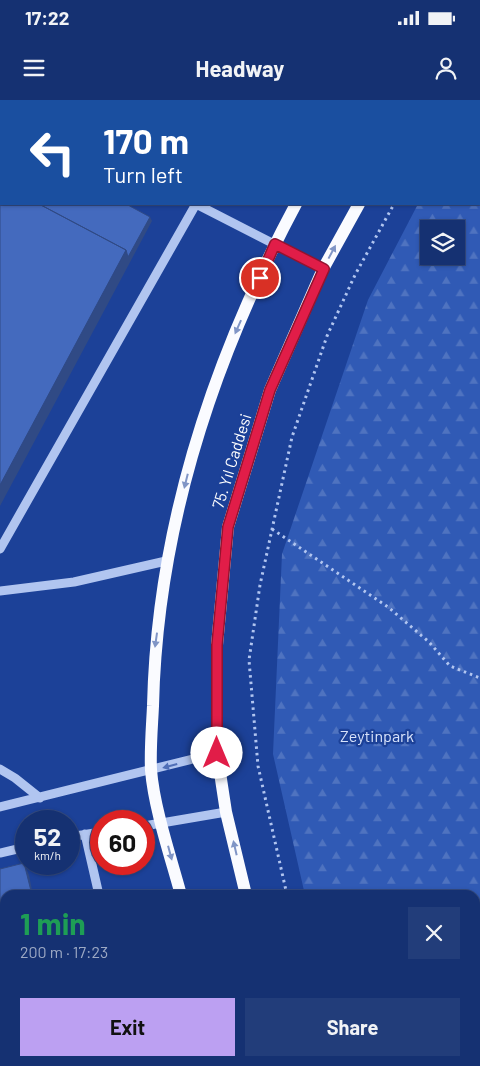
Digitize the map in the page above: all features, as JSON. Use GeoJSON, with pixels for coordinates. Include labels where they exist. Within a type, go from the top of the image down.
{"type":"FeatureCollection","features":[{"type":"Feature","properties":{"kind":"main road"},"geometry":{"type":"LineString","coordinates":[[180,890],[151,771],[154,650],[166,561],[201,422],[229,345],[275,244],[295,205]]}},
{"type":"Feature","properties":{"kind":"main road","name":"75. Yıl Caddesi"},"geometry":{"type":"LineString","coordinates":[[245,890],[226,812],[217,753],[217,645],[228,527],[270,390],[324,269],[358,205]]}},
{"type":"Feature","properties":{"kind":"street"},"geometry":{"type":"LineString","coordinates":[[0,549],[195,205]]}},
{"type":"Feature","properties":{"kind":"street"},"geometry":{"type":"LineString","coordinates":[[198,205],[324,269]]}},
{"type":"Feature","properties":{"kind":"street"},"geometry":{"type":"LineString","coordinates":[[0,591],[74,582],[166,561]]}},
{"type":"Feature","properties":{"kind":"street"},"geometry":{"type":"LineString","coordinates":[[0,807],[151,771],[217,753]]}},
{"type":"Feature","properties":{"kind":"street"},"geometry":{"type":"LineString","coordinates":[[0,769],[15,778],[40,798]]}},
{"type":"Feature","properties":{"kind":"street"},"geometry":{"type":"LineString","coordinates":[[155,824],[226,812]]}},
{"type":"Feature","properties":{"kind":"street"},"geometry":{"type":"LineString","coordinates":[[80,835],[90,833]]}},
{"type":"Feature","properties":{"kind":"street"},"geometry":{"type":"LineString","coordinates":[[86,834],[98,890]]}},
{"type":"Feature","properties":{"kind":"street"},"geometry":{"type":"LineString","coordinates":[[0,853],[15,850]]}},
{"type":"Feature","properties":{"kind":"path"},"geometry":{"type":"LineString","coordinates":[[287,890],[258,766],[249,660],[260,585],[292,437],[327,336],[355,275],[393,205]]}},
{"type":"Feature","properties":{"kind":"path"},"geometry":{"type":"LineString","coordinates":[[272,530],[388,607],[429,642],[450,666],[480,678]]}},
{"type":"Feature","properties":{"kind":"green space","name":"Zeytinpark"},"geometry":{"type":"Polygon","coordinates":[[[417,205],[480,205],[480,890],[304,890],[273,754],[282,554],[368,300],[417,205]]]}},
{"type":"Feature","properties":{"kind":"building"},"geometry":{"type":"Polygon","coordinates":[[[0,205],[41,205],[126,250],[0,485],[0,205]]]}},
{"type":"Feature","properties":{"kind":"building"},"geometry":{"type":"Polygon","coordinates":[[[41,205],[128,205],[150,217],[128,257],[126,250],[41,205]]]}},
{"type":"Feature","properties":{"kind":"building"},"geometry":{"type":"Polygon","coordinates":[[[15,865],[15,875],[27,875],[31,890],[0,890],[0,869],[15,865]]]}},
{"type":"Feature","properties":{"kind":"route"},"geometry":{"type":"LineString","coordinates":[[217,753],[217,645],[228,527],[270,390],[324,269],[275,244],[260,278]]}}]}
